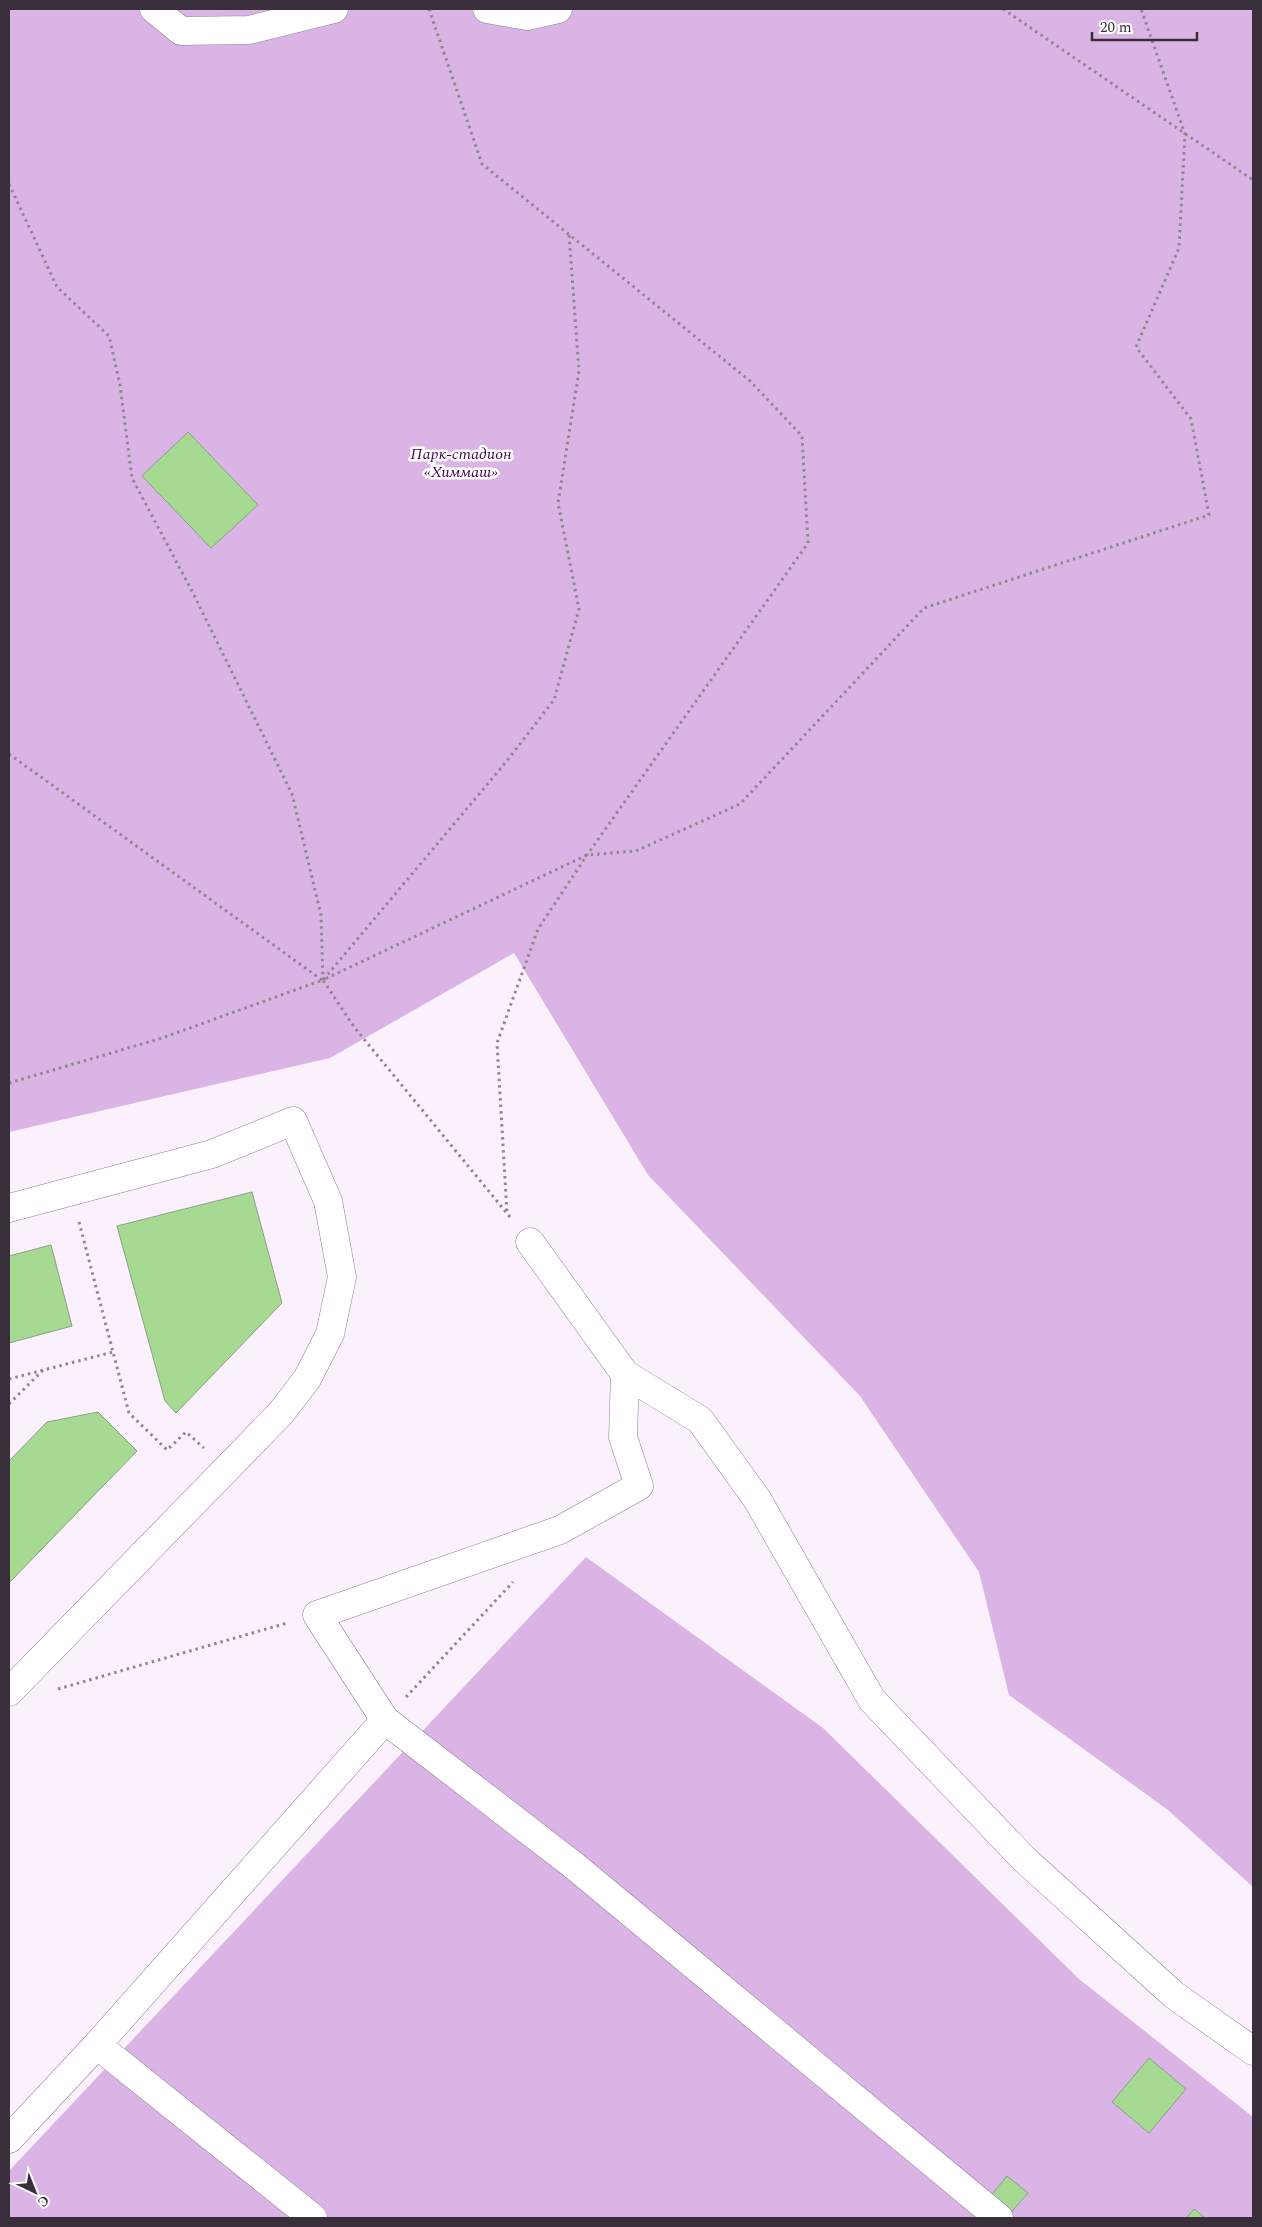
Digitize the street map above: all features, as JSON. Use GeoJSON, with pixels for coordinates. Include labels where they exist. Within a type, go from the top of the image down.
{"type":"FeatureCollection","features":[{"type":"Feature","properties":{"kind":"lane"},"geometry":{"type":"LineString","coordinates":[[154,9],[181,31],[249,30],[334,9]]}},
{"type":"Feature","properties":{"kind":"lane"},"geometry":{"type":"LineString","coordinates":[[487,9],[527,16],[558,9]]}},
{"type":"Feature","properties":{"kind":"lane"},"geometry":{"type":"LineString","coordinates":[[9,1208],[212,1154],[293,1121],[328,1201],[342,1277],[330,1334],[307,1379],[280,1414],[9,1692]]}},
{"type":"Feature","properties":{"kind":"lane"},"geometry":{"type":"LineString","coordinates":[[530,1242],[625,1374],[700,1420],[757,1498],[872,1700],[1031,1865],[1174,1995],[1253,2051]]}},
{"type":"Feature","properties":{"kind":"lane"},"geometry":{"type":"LineString","coordinates":[[625,1374],[623,1437],[639,1486],[560,1530],[317,1615],[384,1720],[572,1864],[1000,2218]]}},
{"type":"Feature","properties":{"kind":"lane"},"geometry":{"type":"LineString","coordinates":[[9,2138],[97,2045],[384,1720]]}},
{"type":"Feature","properties":{"kind":"lane"},"geometry":{"type":"LineString","coordinates":[[97,2045],[313,2218]]}},
{"type":"Feature","properties":{"kind":"path"},"geometry":{"type":"LineString","coordinates":[[429,9],[482,164],[750,381],[802,436],[808,543],[587,855],[538,929],[497,1043],[507,1214]]}},
{"type":"Feature","properties":{"kind":"path"},"geometry":{"type":"LineString","coordinates":[[1003,9],[1253,180]]}},
{"type":"Feature","properties":{"kind":"path"},"geometry":{"type":"LineString","coordinates":[[9,1083],[162,1038],[323,980],[587,855],[636,851],[740,804],[924,608],[1209,515],[1191,419],[1136,347],[1179,248],[1184,134],[1141,9]]}},
{"type":"Feature","properties":{"kind":"path"},"geometry":{"type":"LineString","coordinates":[[9,184],[58,287],[109,336],[120,385],[132,478],[194,594],[292,794],[322,916],[323,980]]}},
{"type":"Feature","properties":{"kind":"path"},"geometry":{"type":"LineString","coordinates":[[323,980],[506,762],[554,700],[579,609],[558,503],[579,371],[569,234]]}},
{"type":"Feature","properties":{"kind":"path"},"geometry":{"type":"LineString","coordinates":[[9,754],[323,980],[354,1027],[530,1242]]}},
{"type":"Feature","properties":{"kind":"path"},"geometry":{"type":"LineString","coordinates":[[72,1191],[130,1413],[167,1450],[186,1432],[227,1468]]}},
{"type":"Feature","properties":{"kind":"path"},"geometry":{"type":"LineString","coordinates":[[9,1379],[114,1352]]}},
{"type":"Feature","properties":{"kind":"path"},"geometry":{"type":"LineString","coordinates":[[9,1404],[43,1370]]}},
{"type":"Feature","properties":{"kind":"path"},"geometry":{"type":"LineString","coordinates":[[384,1720],[513,1581]]}},
{"type":"Feature","properties":{"kind":"path"},"geometry":{"type":"LineString","coordinates":[[55,1690],[317,1615]]}},
{"type":"Feature","properties":{"kind":"green space","name":"Парк-стадион «Химмаш»"},"geometry":{"type":"Polygon","coordinates":[[[9,9],[1253,9],[1253,1887],[1168,1810],[1009,1695],[979,1572],[860,1396],[648,1175],[514,953],[330,1058],[9,1132],[9,9]]]}},
{"type":"Feature","properties":{"kind":"green space"},"geometry":{"type":"Polygon","coordinates":[[[586,1557],[823,1728],[1079,1979],[1253,2117],[1253,2218],[9,2218],[9,2171],[586,1557]]]}},
{"type":"Feature","properties":{"kind":"building"},"geometry":{"type":"Polygon","coordinates":[[[188,432],[258,505],[211,548],[142,476],[188,432]]]}},
{"type":"Feature","properties":{"kind":"building"},"geometry":{"type":"Polygon","coordinates":[[[252,1192],[282,1303],[176,1413],[165,1401],[117,1226],[252,1192]]]}},
{"type":"Feature","properties":{"kind":"building"},"geometry":{"type":"Polygon","coordinates":[[[51,1245],[72,1326],[9,1343],[9,1256],[51,1245]]]}},
{"type":"Feature","properties":{"kind":"building"},"geometry":{"type":"Polygon","coordinates":[[[98,1412],[137,1451],[9,1583],[9,1461],[47,1422],[98,1412]]]}},
{"type":"Feature","properties":{"kind":"building"},"geometry":{"type":"Polygon","coordinates":[[[1149,2058],[1186,2089],[1149,2133],[1112,2102],[1149,2058]]]}},
{"type":"Feature","properties":{"kind":"building"},"geometry":{"type":"Polygon","coordinates":[[[1007,2176],[1028,2193],[1006,2218],[985,2203],[1007,2176]]]}},
{"type":"Feature","properties":{"kind":"building"},"geometry":{"type":"Polygon","coordinates":[[[1194,2209],[1205,2218],[1186,2218],[1194,2209]]]}}]}
